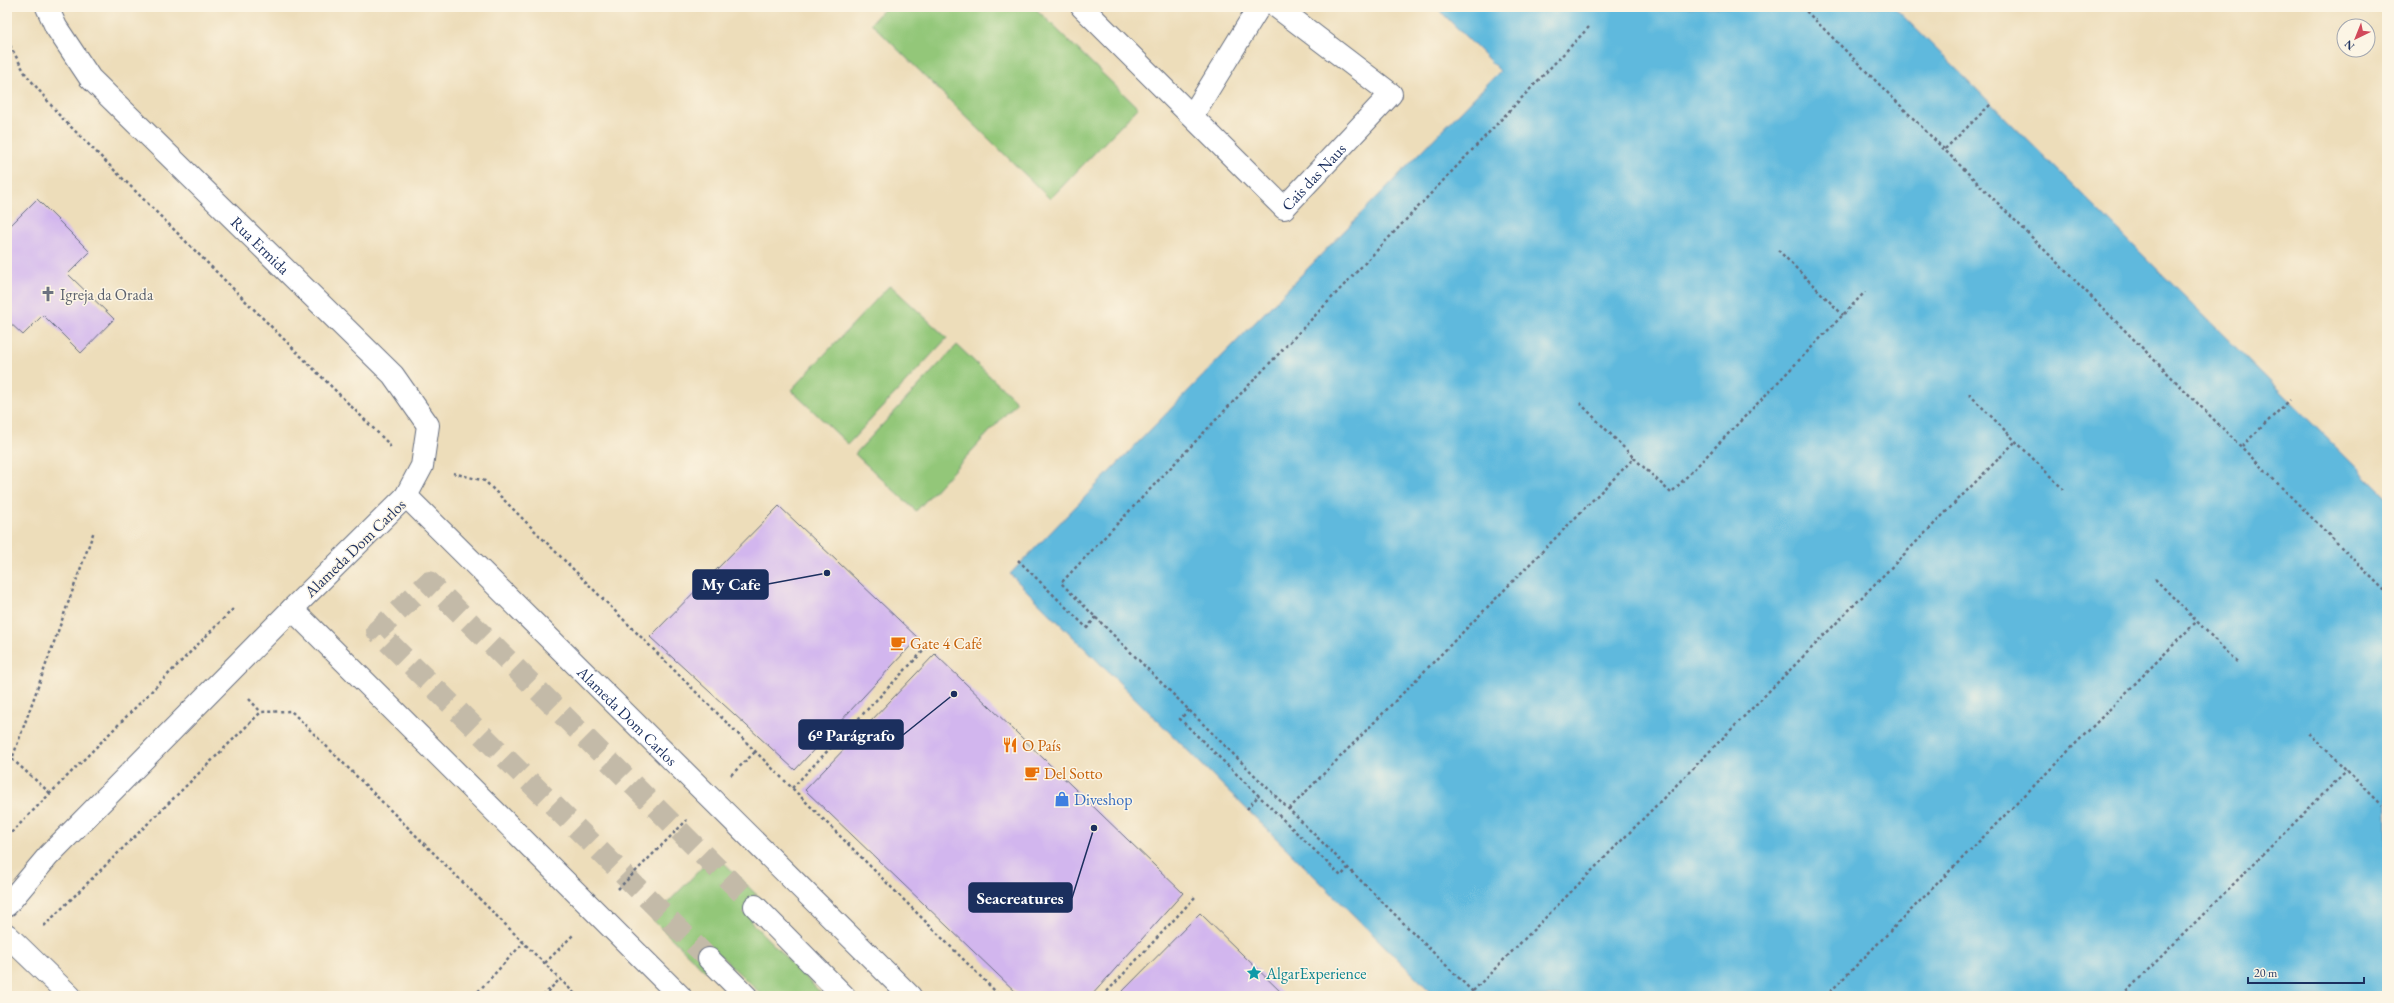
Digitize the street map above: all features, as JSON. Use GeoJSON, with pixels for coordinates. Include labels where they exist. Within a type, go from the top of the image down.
{"type":"FeatureCollection","features":[{"type":"Feature","properties":{"kind":"street","name":"Rua Ermida"},"geometry":{"type":"LineString","coordinates":[[47,7],[56,27],[90,78],[393,375],[428,425],[422,466],[406,496]]}},
{"type":"Feature","properties":{"kind":"street","name":"Cais das Naus"},"geometry":{"type":"LineString","coordinates":[[1082,7],[1284,208],[1391,94],[1277,7]]}},
{"type":"Feature","properties":{"kind":"street"},"geometry":{"type":"LineString","coordinates":[[1192,116],[1259,7]]}},
{"type":"Feature","properties":{"kind":"street","name":"Alameda Dom Carlos"},"geometry":{"type":"LineString","coordinates":[[680,996],[292,609],[406,496],[910,996]]}},
{"type":"Feature","properties":{"kind":"street"},"geometry":{"type":"LineString","coordinates":[[7,905],[49,855],[292,609]]}},
{"type":"Feature","properties":{"kind":"street"},"geometry":{"type":"LineString","coordinates":[[755,906],[844,996]]}},
{"type":"Feature","properties":{"kind":"street"},"geometry":{"type":"LineString","coordinates":[[7,935],[70,996]]}},
{"type":"Feature","properties":{"kind":"street"},"geometry":{"type":"LineString","coordinates":[[709,959],[746,996]]}},
{"type":"Feature","properties":{"kind":"path"},"geometry":{"type":"LineString","coordinates":[[1802,7],[2242,446],[2387,593]]}},
{"type":"Feature","properties":{"kind":"path"},"geometry":{"type":"LineString","coordinates":[[1477,996],[1061,583],[1588,28]]}},
{"type":"Feature","properties":{"kind":"path"},"geometry":{"type":"LineString","coordinates":[[7,40],[25,73],[59,115],[389,444],[406,496]]}},
{"type":"Feature","properties":{"kind":"path"},"geometry":{"type":"LineString","coordinates":[[1945,149],[1991,104]]}},
{"type":"Feature","properties":{"kind":"path"},"geometry":{"type":"LineString","coordinates":[[1778,250],[1842,315]]}},
{"type":"Feature","properties":{"kind":"path"},"geometry":{"type":"LineString","coordinates":[[1580,403],[1671,493],[1865,292]]}},
{"type":"Feature","properties":{"kind":"path"},"geometry":{"type":"LineString","coordinates":[[1968,394],[2063,488]]}},
{"type":"Feature","properties":{"kind":"path"},"geometry":{"type":"LineString","coordinates":[[2242,446],[2290,400]]}},
{"type":"Feature","properties":{"kind":"path"},"geometry":{"type":"LineString","coordinates":[[1472,991],[2016,441]]}},
{"type":"Feature","properties":{"kind":"path"},"geometry":{"type":"LineString","coordinates":[[1289,809],[1634,458]]}},
{"type":"Feature","properties":{"kind":"path"},"geometry":{"type":"LineString","coordinates":[[422,466],[485,481],[1000,996]]}},
{"type":"Feature","properties":{"kind":"path"},"geometry":{"type":"LineString","coordinates":[[50,793],[12,759],[94,531]]}},
{"type":"Feature","properties":{"kind":"path"},"geometry":{"type":"LineString","coordinates":[[1018,560],[1087,628],[1096,617]]}},
{"type":"Feature","properties":{"kind":"path"},"geometry":{"type":"LineString","coordinates":[[2155,579],[2237,662]]}},
{"type":"Feature","properties":{"kind":"path"},"geometry":{"type":"LineString","coordinates":[[7,837],[233,609]]}},
{"type":"Feature","properties":{"kind":"path"},"geometry":{"type":"LineString","coordinates":[[1826,996],[2197,621]]}},
{"type":"Feature","properties":{"kind":"path"},"geometry":{"type":"LineString","coordinates":[[792,788],[930,644]]}},
{"type":"Feature","properties":{"kind":"path"},"geometry":{"type":"LineString","coordinates":[[1189,710],[1180,719],[1341,876],[1348,868]]}},
{"type":"Feature","properties":{"kind":"path"},"geometry":{"type":"LineString","coordinates":[[22,950],[40,930],[261,712],[292,711],[577,996]]}},
{"type":"Feature","properties":{"kind":"path"},"geometry":{"type":"LineString","coordinates":[[2309,733],[2382,805]]}},
{"type":"Feature","properties":{"kind":"path"},"geometry":{"type":"LineString","coordinates":[[545,963],[756,751]]}},
{"type":"Feature","properties":{"kind":"path"},"geometry":{"type":"LineString","coordinates":[[2122,996],[2347,770]]}},
{"type":"Feature","properties":{"kind":"path"},"geometry":{"type":"LineString","coordinates":[[1246,809],[1259,795]]}},
{"type":"Feature","properties":{"kind":"path"},"geometry":{"type":"LineString","coordinates":[[1104,996],[1196,896]]}},
{"type":"Feature","properties":{"kind":"path"},"geometry":{"type":"LineString","coordinates":[[474,996],[524,942]]}},
{"type":"Feature","properties":{"kind":"path"},"geometry":{"type":"LineString","coordinates":[[543,996],[560,979]]}},
{"type":"Feature","properties":{"kind":"green space"},"geometry":{"type":"Polygon","coordinates":[[[886,7],[1034,7],[1138,108],[1050,199],[871,23],[886,7]]]}},
{"type":"Feature","properties":{"kind":"green space"},"geometry":{"type":"Polygon","coordinates":[[[890,285],[947,338],[848,444],[791,390],[890,285]]]}},
{"type":"Feature","properties":{"kind":"green space"},"geometry":{"type":"Polygon","coordinates":[[[957,345],[1017,402],[916,511],[855,454],[957,345]]]}},
{"type":"Feature","properties":{"kind":"green space"},"geometry":{"type":"Polygon","coordinates":[[[715,854],[768,906],[750,921],[824,996],[763,996],[720,955],[705,971],[652,919],[715,854]]]}},
{"type":"Feature","properties":{"kind":"water"},"geometry":{"type":"Polygon","coordinates":[[[1436,7],[1894,7],[2387,498],[2387,996],[1435,996],[1010,574],[1500,71],[1436,7]]]}},
{"type":"Feature","properties":{"kind":"building","name":"Igreja da Orada"},"geometry":{"type":"Polygon","coordinates":[[[37,199],[90,252],[68,274],[114,319],[81,353],[43,315],[23,335],[7,320],[7,229],[37,199]]]}},
{"type":"Feature","properties":{"kind":"building"},"geometry":{"type":"Polygon","coordinates":[[[779,506],[918,638],[795,770],[650,637],[779,506]]]}},
{"type":"Feature","properties":{"kind":"building"},"geometry":{"type":"Polygon","coordinates":[[[935,654],[1183,893],[1091,996],[1020,996],[805,790],[935,654]]]}},
{"type":"Feature","properties":{"kind":"building"},"geometry":{"type":"Polygon","coordinates":[[[1200,913],[1285,996],[1118,996],[1200,913]]]}},
{"type":"Feature","properties":{"kind":"tunnel"},"geometry":{"type":"LineString","coordinates":[[709,959],[377,631],[429,582],[755,906]]}},
{"type":"Feature","properties":{"kind":"place","name":"Igreja da Orada"},"geometry":{"type":"Point","coordinates":[48,294]}},
{"type":"Feature","properties":{"kind":"place","name":"My Cafe"},"geometry":{"type":"Point","coordinates":[827,573]}},
{"type":"Feature","properties":{"kind":"place","name":"Gate 4 Café"},"geometry":{"type":"Point","coordinates":[898,643]}},
{"type":"Feature","properties":{"kind":"place","name":"6º Parágrafo"},"geometry":{"type":"Point","coordinates":[954,694]}},
{"type":"Feature","properties":{"kind":"place","name":"O País"},"geometry":{"type":"Point","coordinates":[1010,745]}},
{"type":"Feature","properties":{"kind":"place","name":"Del Sotto"},"geometry":{"type":"Point","coordinates":[1032,773]}},
{"type":"Feature","properties":{"kind":"place","name":"Diveshop"},"geometry":{"type":"Point","coordinates":[1062,799]}},
{"type":"Feature","properties":{"kind":"place","name":"Seacreatures"},"geometry":{"type":"Point","coordinates":[1094,828]}},
{"type":"Feature","properties":{"kind":"place","name":"AlgarExperience"},"geometry":{"type":"Point","coordinates":[1254,973]}}]}
